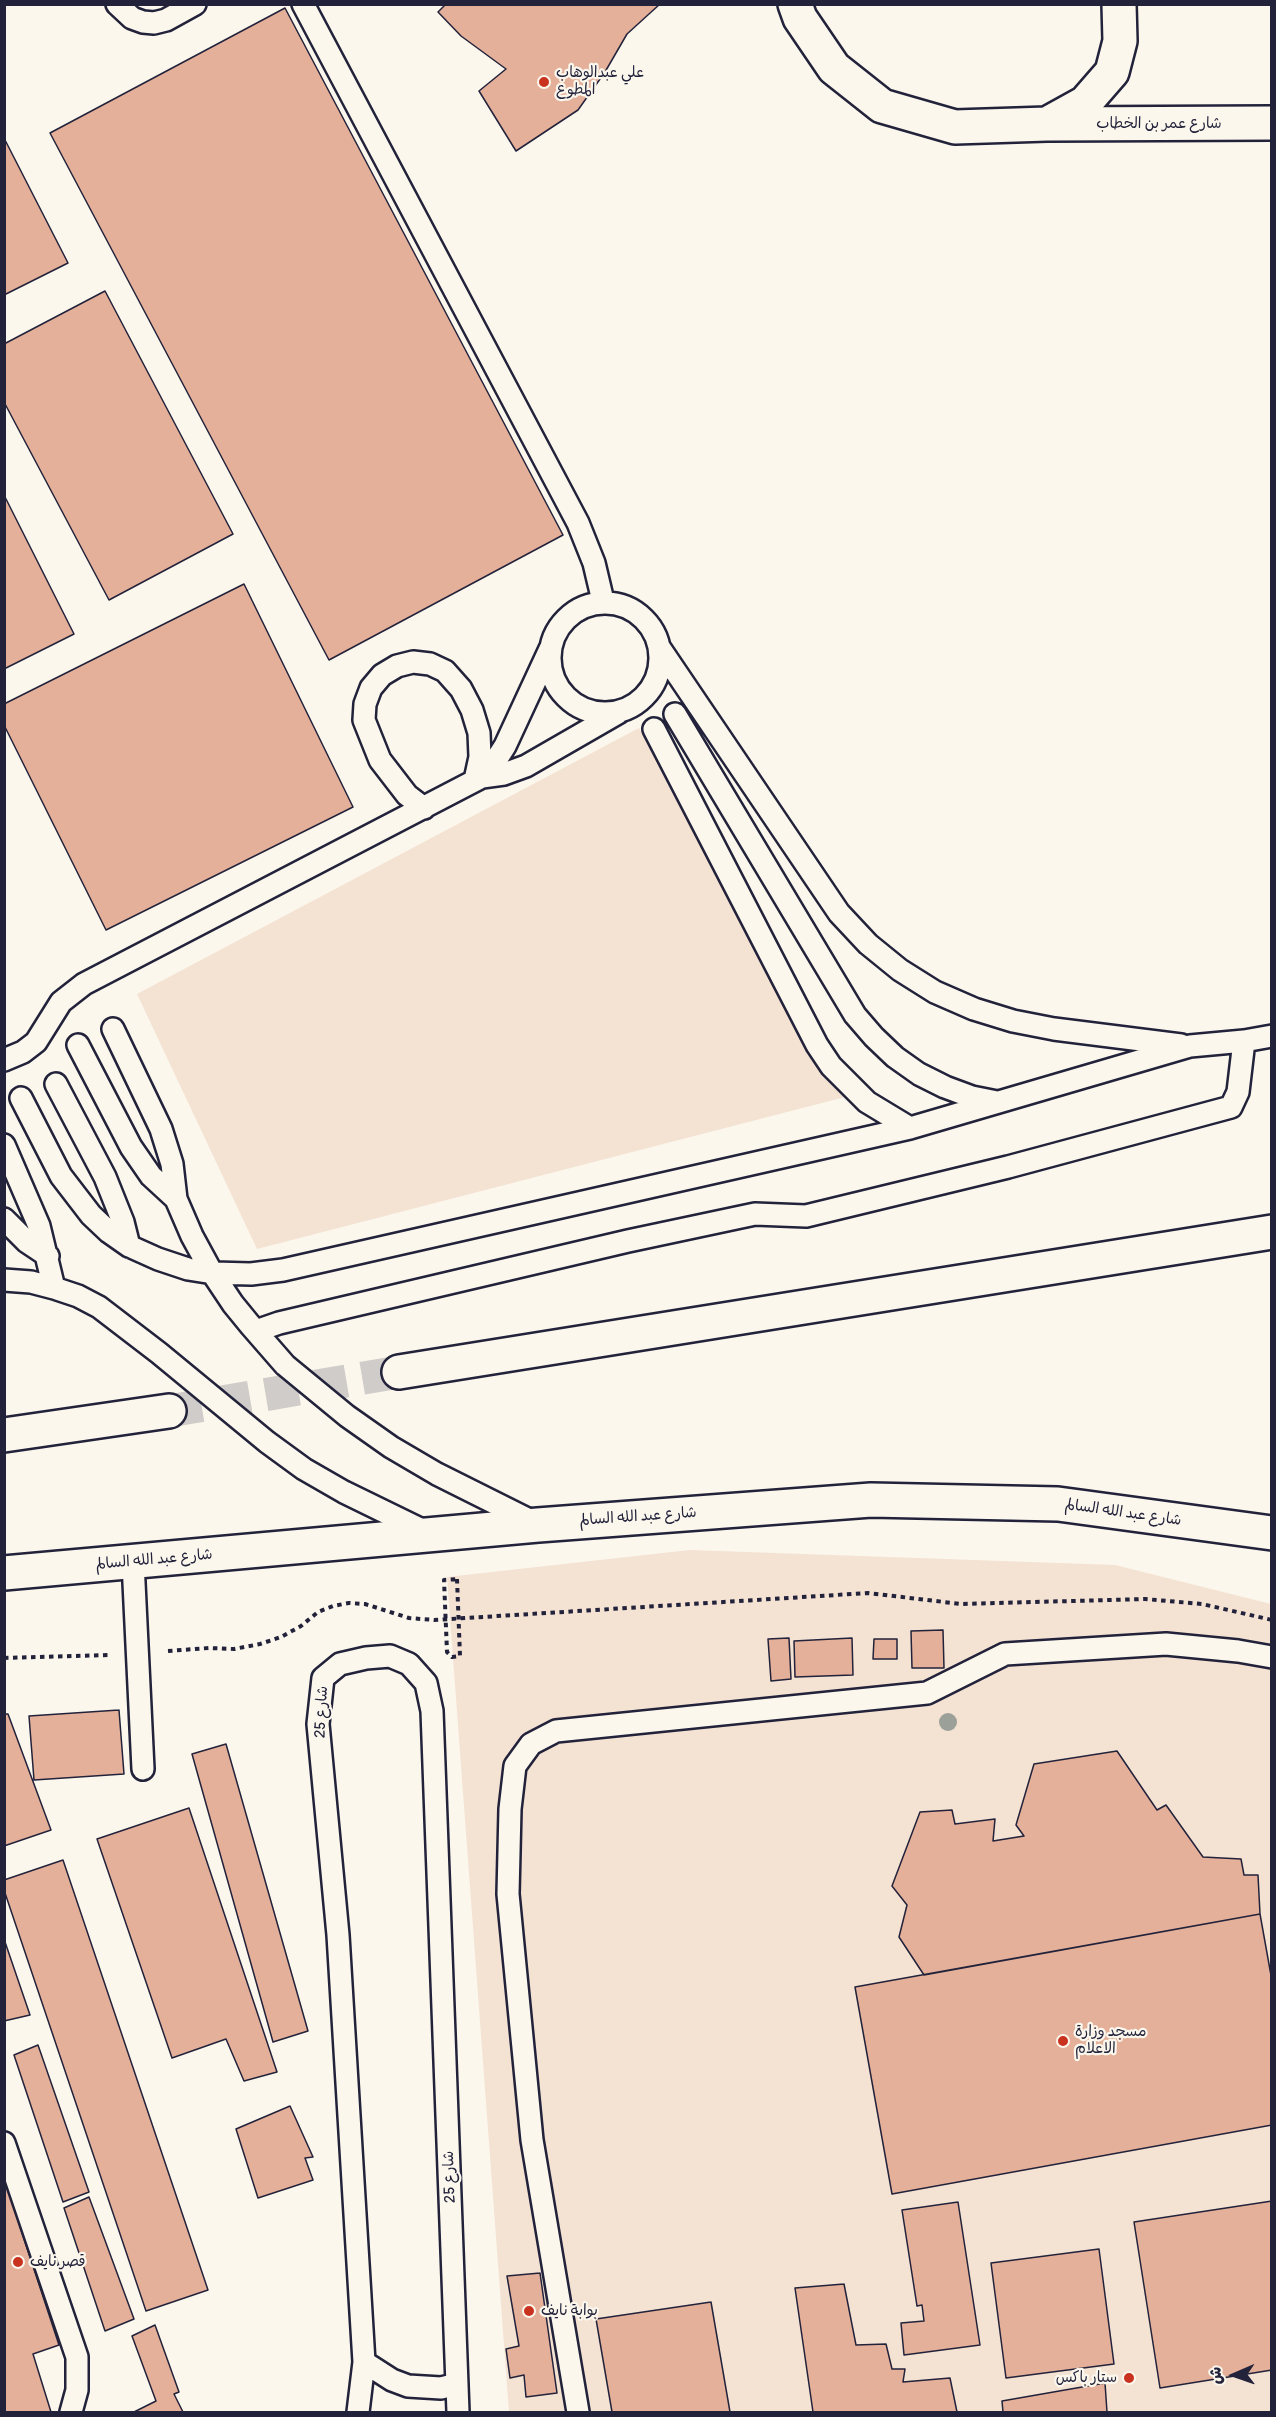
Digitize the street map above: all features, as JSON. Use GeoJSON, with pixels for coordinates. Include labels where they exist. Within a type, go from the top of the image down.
{"type":"FeatureCollection","features":[{"type":"Feature","properties":{"kind":"main road","name":"شارع عمر بن الخطاب"},"geometry":{"type":"LineString","coordinates":[[795,4],[800,18],[834,68],[882,106],[955,127],[1047,124],[1272,123]]}},
{"type":"Feature","properties":{"kind":"main road"},"geometry":{"type":"LineString","coordinates":[[1047,124],[1085,103],[1112,72],[1120,41],[1119,4]]}},
{"type":"Feature","properties":{"kind":"main road"},"geometry":{"type":"LineString","coordinates":[[399,1372],[1272,1232]]}},
{"type":"Feature","properties":{"kind":"main road"},"geometry":{"type":"LineString","coordinates":[[4,1435],[169,1411]]}},
{"type":"Feature","properties":{"kind":"main road","name":"شارع عبد الله السالم"},"geometry":{"type":"LineString","coordinates":[[4,1573],[538,1525],[871,1500],[1058,1504],[1272,1533]]}},
{"type":"Feature","properties":{"kind":"lane"},"geometry":{"type":"LineString","coordinates":[[117,4],[132,18],[143,22],[166,20],[195,4]]}},
{"type":"Feature","properties":{"kind":"lane"},"geometry":{"type":"LineString","coordinates":[[303,4],[578,523],[594,563],[603,601]]}},
{"type":"Feature","properties":{"kind":"lane"},"geometry":{"type":"LineString","coordinates":[[4,1060],[23,1052],[36,1042],[61,1002],[84,984],[479,779],[491,768],[505,746],[550,649],[556,631],[567,615],[584,605],[603,601],[622,605],[639,614],[652,629],[659,647],[839,914],[868,944],[900,970],[945,996],[974,1009],[1013,1021],[1054,1029],[1190,1046]]}},
{"type":"Feature","properties":{"kind":"lane"},"geometry":{"type":"LineString","coordinates":[[479,779],[504,774],[526,766],[642,700],[654,684],[659,666],[659,647]]}},
{"type":"Feature","properties":{"kind":"lane"},"geometry":{"type":"LineString","coordinates":[[550,649],[550,668],[557,687],[570,701],[587,710],[606,714],[625,710]]}},
{"type":"Feature","properties":{"kind":"lane"},"geometry":{"type":"LineString","coordinates":[[424,808],[407,795],[380,760],[364,720],[365,704],[371,688],[382,675],[397,666],[413,662],[430,664],[445,671],[461,689],[472,710],[479,733],[479,779]]}},
{"type":"Feature","properties":{"kind":"lane"},"geometry":{"type":"LineString","coordinates":[[675,714],[855,1015],[895,1057],[919,1074],[972,1097],[1001,1103]]}},
{"type":"Feature","properties":{"kind":"lane"},"geometry":{"type":"LineString","coordinates":[[654,729],[817,1046],[831,1066],[867,1102],[910,1128]]}},
{"type":"Feature","properties":{"kind":"lane"},"geometry":{"type":"LineString","coordinates":[[113,1029],[161,1129],[172,1164],[176,1199],[192,1236],[233,1304],[285,1365],[315,1392],[391,1447],[437,1474],[538,1525]]}},
{"type":"Feature","properties":{"kind":"lane"},"geometry":{"type":"LineString","coordinates":[[21,1098],[61,1176],[75,1197],[109,1232],[129,1246],[158,1259],[213,1274],[251,1274],[283,1270],[910,1128],[1190,1046],[1272,1036]]}},
{"type":"Feature","properties":{"kind":"lane"},"geometry":{"type":"LineString","coordinates":[[256,1331],[279,1323],[640,1239],[755,1215],[806,1215],[1008,1167],[1231,1107],[1238,1092],[1245,1041]]}},
{"type":"Feature","properties":{"kind":"lane"},"geometry":{"type":"LineString","coordinates":[[78,1045],[131,1147],[151,1176],[176,1199]]}},
{"type":"Feature","properties":{"kind":"lane"},"geometry":{"type":"LineString","coordinates":[[56,1084],[105,1177],[123,1222],[129,1246]]}},
{"type":"Feature","properties":{"kind":"lane"},"geometry":{"type":"LineString","coordinates":[[4,1145],[28,1196],[48,1256],[54,1288]]}},
{"type":"Feature","properties":{"kind":"lane"},"geometry":{"type":"LineString","coordinates":[[4,1219],[27,1242],[48,1256]]}},
{"type":"Feature","properties":{"kind":"lane"},"geometry":{"type":"LineString","coordinates":[[4,1280],[31,1282],[54,1288],[78,1296],[99,1308],[304,1469],[344,1492],[433,1535]]}},
{"type":"Feature","properties":{"kind":"lane"},"geometry":{"type":"LineString","coordinates":[[133,1562],[143,1769]]}},
{"type":"Feature","properties":{"kind":"lane"},"geometry":{"type":"LineString","coordinates":[[578,2412],[532,2140],[508,1894],[510,1809],[515,1766],[531,1744],[556,1731],[927,1693],[1005,1654],[1166,1644],[1238,1651],[1272,1657]]}},
{"type":"Feature","properties":{"kind":"lane","name":"شارع 25"},"geometry":{"type":"LineString","coordinates":[[358,2412],[364,2362],[338,1935],[318,1724],[323,1678],[340,1664],[366,1658],[390,1656],[409,1664],[426,1683],[432,1711],[458,2412]]}},
{"type":"Feature","properties":{"kind":"lane"},"geometry":{"type":"LineString","coordinates":[[4,2143],[77,2357],[77,2390],[71,2412]]}},
{"type":"Feature","properties":{"kind":"lane"},"geometry":{"type":"LineString","coordinates":[[364,2362],[392,2380],[408,2386],[441,2388],[457,2384]]}},
{"type":"Feature","properties":{"kind":"path"},"geometry":{"type":"LineString","coordinates":[[457,1579],[460,1656],[452,1657],[447,1652],[446,1620],[444,1580],[457,1579]]}},
{"type":"Feature","properties":{"kind":"path"},"geometry":{"type":"LineString","coordinates":[[4,1658],[136,1654],[209,1648],[234,1649],[260,1644],[291,1632],[318,1612],[349,1603],[381,1607],[410,1618],[446,1620],[868,1593],[961,1604],[1145,1599],[1202,1604],[1272,1620]]}},
{"type":"Feature","properties":{"kind":"shaded area"},"geometry":{"type":"Polygon","coordinates":[[[639,728],[845,1097],[257,1249],[137,994],[639,728]]]}},
{"type":"Feature","properties":{"kind":"shaded area"},"geometry":{"type":"Polygon","coordinates":[[[690,1550],[1115,1565],[1271,1604],[1271,2412],[509,2412],[447,1577],[690,1550]]]}},
{"type":"Feature","properties":{"kind":"building","name":"علي عبدالوهاب المطوع"},"geometry":{"type":"Polygon","coordinates":[[[446,4],[660,4],[627,34],[605,72],[578,110],[516,151],[479,91],[506,69],[461,36],[438,12],[446,4]]]}},
{"type":"Feature","properties":{"kind":"building"},"geometry":{"type":"Polygon","coordinates":[[[285,8],[563,535],[329,660],[50,133],[285,8]]]}},
{"type":"Feature","properties":{"kind":"building"},"geometry":{"type":"Polygon","coordinates":[[[4,138],[68,263],[4,295],[4,138]]]}},
{"type":"Feature","properties":{"kind":"building"},"geometry":{"type":"Polygon","coordinates":[[[105,291],[233,534],[109,600],[4,402],[4,344],[105,291]]]}},
{"type":"Feature","properties":{"kind":"building"},"geometry":{"type":"Polygon","coordinates":[[[4,495],[74,634],[4,669],[4,495]]]}},
{"type":"Feature","properties":{"kind":"building"},"geometry":{"type":"Polygon","coordinates":[[[244,584],[353,807],[106,930],[4,725],[4,704],[244,584]]]}},
{"type":"Feature","properties":{"kind":"building"},"geometry":{"type":"Polygon","coordinates":[[[943,1630],[944,1668],[912,1668],[911,1631],[943,1630]]]}},
{"type":"Feature","properties":{"kind":"building"},"geometry":{"type":"Polygon","coordinates":[[[789,1638],[791,1679],[771,1681],[768,1639],[789,1638]]]}},
{"type":"Feature","properties":{"kind":"building"},"geometry":{"type":"Polygon","coordinates":[[[852,1638],[853,1675],[795,1677],[794,1641],[852,1638]]]}},
{"type":"Feature","properties":{"kind":"building"},"geometry":{"type":"Polygon","coordinates":[[[874,1639],[897,1639],[897,1659],[873,1659],[874,1639]]]}},
{"type":"Feature","properties":{"kind":"building"},"geometry":{"type":"Polygon","coordinates":[[[119,1710],[124,1774],[34,1780],[29,1716],[119,1710]]]}},
{"type":"Feature","properties":{"kind":"building"},"geometry":{"type":"Polygon","coordinates":[[[4,1714],[8,1714],[51,1830],[4,1846],[4,1714]]]}},
{"type":"Feature","properties":{"kind":"building"},"geometry":{"type":"Polygon","coordinates":[[[226,1744],[308,2031],[273,2042],[192,1754],[226,1744]]]}},
{"type":"Feature","properties":{"kind":"building"},"geometry":{"type":"Polygon","coordinates":[[[1117,1751],[1157,1810],[1166,1805],[1203,1857],[1241,1859],[1244,1875],[1258,1875],[1260,1914],[924,1975],[899,1937],[907,1905],[892,1886],[920,1812],[952,1810],[955,1824],[995,1819],[993,1841],[1024,1836],[1016,1825],[1034,1764],[1117,1751]]]}},
{"type":"Feature","properties":{"kind":"building"},"geometry":{"type":"Polygon","coordinates":[[[189,1808],[277,2072],[244,2081],[226,2039],[172,2058],[97,1839],[189,1808]]]}},
{"type":"Feature","properties":{"kind":"building"},"geometry":{"type":"Polygon","coordinates":[[[63,1860],[208,2290],[146,2311],[4,1890],[4,1880],[63,1860]]]}},
{"type":"Feature","properties":{"kind":"building","name":"مسجد وزارة الاعلام"},"geometry":{"type":"Polygon","coordinates":[[[1260,1914],[1272,1981],[1272,2125],[892,2194],[855,1987],[1260,1914]]]}},
{"type":"Feature","properties":{"kind":"building"},"geometry":{"type":"Polygon","coordinates":[[[4,1939],[30,2015],[4,2021],[4,1939]]]}},
{"type":"Feature","properties":{"kind":"building"},"geometry":{"type":"Polygon","coordinates":[[[38,2045],[89,2192],[63,2202],[14,2055],[38,2045]]]}},
{"type":"Feature","properties":{"kind":"building"},"geometry":{"type":"Polygon","coordinates":[[[290,2106],[313,2157],[305,2158],[313,2180],[258,2198],[236,2129],[290,2106]]]}},
{"type":"Feature","properties":{"kind":"building","name":"قصر نايف"},"geometry":{"type":"Polygon","coordinates":[[[4,2178],[59,2345],[33,2354],[51,2412],[4,2412],[4,2178]]]}},
{"type":"Feature","properties":{"kind":"building"},"geometry":{"type":"Polygon","coordinates":[[[89,2197],[134,2319],[105,2331],[64,2208],[89,2197]]]}},
{"type":"Feature","properties":{"kind":"building"},"geometry":{"type":"Polygon","coordinates":[[[1272,2201],[1272,2370],[1160,2388],[1134,2222],[1272,2201]]]}},
{"type":"Feature","properties":{"kind":"building"},"geometry":{"type":"Polygon","coordinates":[[[958,2202],[980,2345],[904,2355],[901,2323],[924,2321],[922,2305],[917,2306],[902,2210],[958,2202]]]}},
{"type":"Feature","properties":{"kind":"building"},"geometry":{"type":"Polygon","coordinates":[[[1099,2249],[1114,2364],[1006,2378],[991,2263],[1099,2249]]]}},
{"type":"Feature","properties":{"kind":"building","name":"بوابة نايف"},"geometry":{"type":"Polygon","coordinates":[[[540,2273],[557,2393],[526,2397],[524,2375],[510,2378],[506,2349],[519,2346],[507,2276],[540,2273]]]}},
{"type":"Feature","properties":{"kind":"building"},"geometry":{"type":"Polygon","coordinates":[[[844,2284],[856,2345],[886,2344],[892,2369],[905,2369],[903,2382],[950,2378],[957,2412],[813,2412],[795,2288],[844,2284]]]}},
{"type":"Feature","properties":{"kind":"building"},"geometry":{"type":"Polygon","coordinates":[[[711,2302],[730,2412],[612,2412],[596,2319],[711,2302]]]}},
{"type":"Feature","properties":{"kind":"building"},"geometry":{"type":"Polygon","coordinates":[[[155,2325],[179,2392],[174,2394],[183,2412],[134,2412],[156,2401],[132,2336],[155,2325]]]}},
{"type":"Feature","properties":{"kind":"building"},"geometry":{"type":"Polygon","coordinates":[[[1105,2383],[1107,2412],[1003,2412],[1002,2401],[1105,2383]]]}},
{"type":"Feature","properties":{"kind":"tunnel"},"geometry":{"type":"LineString","coordinates":[[169,1411],[399,1372]]}},
{"type":"Feature","properties":{"kind":"place","name":"علي عبدالوهاب المطوع"},"geometry":{"type":"Point","coordinates":[544,82]}},
{"type":"Feature","properties":{"kind":"place","name":"مسجد وزارة الاعلام"},"geometry":{"type":"Point","coordinates":[1063,2041]}},
{"type":"Feature","properties":{"kind":"place","name":"قصر نايف"},"geometry":{"type":"Point","coordinates":[18,2262]}},
{"type":"Feature","properties":{"kind":"place","name":"بوابة نايف"},"geometry":{"type":"Point","coordinates":[529,2311]}},
{"type":"Feature","properties":{"kind":"place","name":"ستار باكس"},"geometry":{"type":"Point","coordinates":[1129,2378]}}]}
